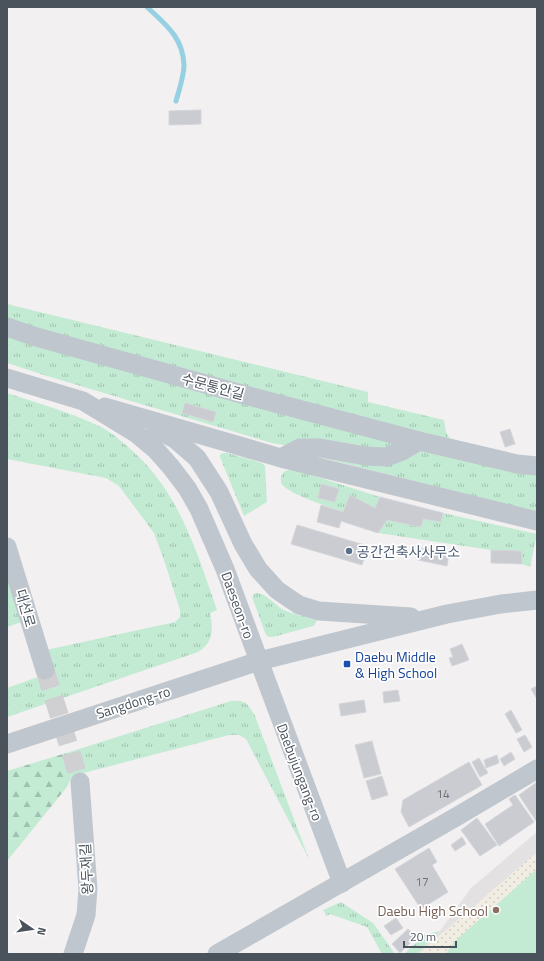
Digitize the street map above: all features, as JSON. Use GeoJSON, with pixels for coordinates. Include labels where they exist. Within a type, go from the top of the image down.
{"type":"FeatureCollection","features":[{"type":"Feature","properties":{"kind":"street","name":"수문통안길"},"geometry":{"type":"LineString","coordinates":[[7,327],[33,336],[245,395],[419,441],[517,464],[537,466]]}},
{"type":"Feature","properties":{"kind":"street","name":"Daeseon-ro"},"geometry":{"type":"LineString","coordinates":[[7,378],[83,401],[142,438],[156,450],[187,488],[199,509],[225,569],[259,662]]}},
{"type":"Feature","properties":{"kind":"street"},"geometry":{"type":"LineString","coordinates":[[83,401],[281,458],[537,521]]}},
{"type":"Feature","properties":{"kind":"street"},"geometry":{"type":"LineString","coordinates":[[83,401],[148,425],[175,440],[197,458],[219,492],[243,544],[258,569],[277,590],[299,605],[319,611],[428,618]]}},
{"type":"Feature","properties":{"kind":"street"},"geometry":{"type":"LineString","coordinates":[[281,458],[300,448],[320,448],[366,456],[386,457],[402,451],[419,441]]}},
{"type":"Feature","properties":{"kind":"street","name":"대선로"},"geometry":{"type":"LineString","coordinates":[[7,547],[45,670]]}},
{"type":"Feature","properties":{"kind":"street"},"geometry":{"type":"LineString","coordinates":[[259,662],[428,618],[501,604],[537,600]]}},
{"type":"Feature","properties":{"kind":"street","name":"Sangdong-ro"},"geometry":{"type":"LineString","coordinates":[[7,744],[259,662]]}},
{"type":"Feature","properties":{"kind":"street","name":"Daebujungang-ro"},"geometry":{"type":"LineString","coordinates":[[259,662],[342,883]]}},
{"type":"Feature","properties":{"kind":"street"},"geometry":{"type":"LineString","coordinates":[[217,954],[537,769]]}},
{"type":"Feature","properties":{"kind":"street","name":"왕두재길"},"geometry":{"type":"LineString","coordinates":[[73,954],[86,915],[88,903],[80,782]]}},
{"type":"Feature","properties":{"kind":"shaded area","name":"Daebu High School"},"geometry":{"type":"Polygon","coordinates":[[[537,832],[537,954],[417,954],[440,931],[471,888],[537,832]]]}},
{"type":"Feature","properties":{"kind":"green space"},"geometry":{"type":"Polygon","coordinates":[[[7,304],[368,392],[368,402],[444,420],[446,432],[451,441],[318,408],[7,320],[7,304]]]}},
{"type":"Feature","properties":{"kind":"green space"},"geometry":{"type":"Polygon","coordinates":[[[7,332],[393,437],[396,448],[288,446],[272,443],[47,376],[7,363],[7,332]]]}},
{"type":"Feature","properties":{"kind":"green space"},"geometry":{"type":"Polygon","coordinates":[[[7,393],[67,413],[101,427],[119,439],[146,464],[160,482],[184,522],[217,610],[210,613],[212,630],[210,639],[198,652],[7,717],[7,688],[52,672],[46,650],[175,622],[180,617],[180,610],[154,533],[119,486],[106,478],[7,459],[7,393]]]}},
{"type":"Feature","properties":{"kind":"green space"},"geometry":{"type":"Polygon","coordinates":[[[422,451],[537,472],[537,513],[323,458],[422,451]]]}},
{"type":"Feature","properties":{"kind":"green space"},"geometry":{"type":"Polygon","coordinates":[[[223,453],[262,463],[265,466],[267,502],[244,516],[220,457],[223,453]]]}},
{"type":"Feature","properties":{"kind":"green space"},"geometry":{"type":"Polygon","coordinates":[[[293,469],[380,497],[375,508],[350,495],[343,512],[299,496],[284,487],[281,483],[283,473],[293,469]]]}},
{"type":"Feature","properties":{"kind":"green space"},"geometry":{"type":"Polygon","coordinates":[[[443,513],[537,534],[530,567],[522,564],[521,551],[491,550],[378,533],[387,520],[421,527],[423,519],[441,522],[443,513]]]}},
{"type":"Feature","properties":{"kind":"green space"},"geometry":{"type":"Polygon","coordinates":[[[7,563],[16,602],[12,605],[7,603],[7,563]]]}},
{"type":"Feature","properties":{"kind":"green space"},"geometry":{"type":"Polygon","coordinates":[[[255,593],[266,596],[286,611],[312,618],[317,621],[313,626],[269,637],[266,635],[252,597],[255,593]]]}},
{"type":"Feature","properties":{"kind":"green space"},"geometry":{"type":"Polygon","coordinates":[[[16,602],[22,622],[7,627],[7,603],[12,605],[16,602]]]}},
{"type":"Feature","properties":{"kind":"green space"},"geometry":{"type":"Polygon","coordinates":[[[231,701],[243,702],[250,708],[255,716],[309,859],[246,739],[239,735],[229,735],[72,776],[63,754],[231,701]]]}},
{"type":"Feature","properties":{"kind":"green space"},"geometry":{"type":"Polygon","coordinates":[[[63,754],[72,776],[67,787],[7,861],[7,771],[63,754]]]}},
{"type":"Feature","properties":{"kind":"green space"},"geometry":{"type":"Polygon","coordinates":[[[537,869],[537,954],[446,954],[455,941],[537,869]]]}},
{"type":"Feature","properties":{"kind":"green space"},"geometry":{"type":"Polygon","coordinates":[[[341,902],[373,923],[395,954],[382,954],[367,927],[330,914],[327,916],[323,910],[341,902]]]}},
{"type":"Feature","properties":{"kind":"green space"},"geometry":{"type":"Polygon","coordinates":[[[440,931],[417,954],[404,954],[424,935],[440,931]]]}},
{"type":"Feature","properties":{"kind":"sand","name":"Daebu High School"},"geometry":{"type":"Polygon","coordinates":[[[537,852],[537,954],[418,954],[537,852]]]}},
{"type":"Feature","properties":{"kind":"building"},"geometry":{"type":"Polygon","coordinates":[[[201,110],[201,124],[169,125],[169,111],[201,110]]]}},
{"type":"Feature","properties":{"kind":"building"},"geometry":{"type":"Polygon","coordinates":[[[185,403],[216,412],[213,422],[182,413],[185,403]]]}},
{"type":"Feature","properties":{"kind":"building"},"geometry":{"type":"Polygon","coordinates":[[[510,429],[515,444],[505,447],[500,432],[510,429]]]}},
{"type":"Feature","properties":{"kind":"building"},"geometry":{"type":"Polygon","coordinates":[[[321,484],[339,489],[335,502],[318,498],[321,484]]]}},
{"type":"Feature","properties":{"kind":"building"},"geometry":{"type":"Polygon","coordinates":[[[350,495],[375,508],[380,497],[443,513],[441,522],[423,519],[421,527],[387,520],[378,533],[341,521],[339,528],[317,522],[321,505],[343,512],[350,495]]]}},
{"type":"Feature","properties":{"kind":"building"},"geometry":{"type":"Polygon","coordinates":[[[297,525],[368,546],[362,565],[291,544],[297,525]]]}},
{"type":"Feature","properties":{"kind":"building"},"geometry":{"type":"Polygon","coordinates":[[[420,548],[449,553],[447,566],[418,560],[420,548]]]}},
{"type":"Feature","properties":{"kind":"building"},"geometry":{"type":"Polygon","coordinates":[[[491,550],[521,551],[522,564],[491,563],[491,550]]]}},
{"type":"Feature","properties":{"kind":"building"},"geometry":{"type":"Polygon","coordinates":[[[462,644],[469,660],[452,666],[449,658],[453,657],[450,649],[462,644]]]}},
{"type":"Feature","properties":{"kind":"building"},"geometry":{"type":"Polygon","coordinates":[[[537,686],[537,699],[531,689],[537,686]]]}},
{"type":"Feature","properties":{"kind":"building"},"geometry":{"type":"Polygon","coordinates":[[[398,690],[400,701],[384,703],[383,692],[398,690]]]}},
{"type":"Feature","properties":{"kind":"building"},"geometry":{"type":"Polygon","coordinates":[[[364,700],[366,712],[341,716],[339,704],[364,700]]]}},
{"type":"Feature","properties":{"kind":"building"},"geometry":{"type":"Polygon","coordinates":[[[511,710],[522,730],[516,733],[505,714],[511,710]]]}},
{"type":"Feature","properties":{"kind":"building"},"geometry":{"type":"Polygon","coordinates":[[[525,735],[532,747],[524,752],[517,739],[525,735]]]}},
{"type":"Feature","properties":{"kind":"building"},"geometry":{"type":"Polygon","coordinates":[[[372,741],[381,774],[364,778],[355,745],[372,741]]]}},
{"type":"Feature","properties":{"kind":"building"},"geometry":{"type":"Polygon","coordinates":[[[511,752],[515,759],[504,766],[500,759],[511,752]]]}},
{"type":"Feature","properties":{"kind":"building"},"geometry":{"type":"Polygon","coordinates":[[[497,755],[499,763],[486,768],[484,760],[497,755]]]}},
{"type":"Feature","properties":{"kind":"building"},"geometry":{"type":"Polygon","coordinates":[[[479,758],[488,773],[480,777],[472,762],[479,758]]]}},
{"type":"Feature","properties":{"kind":"building"},"geometry":{"type":"Polygon","coordinates":[[[469,762],[482,785],[409,827],[401,812],[403,800],[469,762]]]}},
{"type":"Feature","properties":{"kind":"building"},"geometry":{"type":"Polygon","coordinates":[[[382,776],[388,795],[372,800],[366,781],[382,776]]]}},
{"type":"Feature","properties":{"kind":"building"},"geometry":{"type":"Polygon","coordinates":[[[537,782],[537,821],[536,821],[519,795],[537,782]]]}},
{"type":"Feature","properties":{"kind":"building"},"geometry":{"type":"Polygon","coordinates":[[[515,795],[534,822],[499,846],[485,824],[513,805],[509,799],[515,795]]]}},
{"type":"Feature","properties":{"kind":"building"},"geometry":{"type":"Polygon","coordinates":[[[477,818],[497,845],[480,856],[461,830],[477,818]]]}},
{"type":"Feature","properties":{"kind":"building"},"geometry":{"type":"Polygon","coordinates":[[[462,837],[466,844],[455,851],[451,845],[462,837]]]}},
{"type":"Feature","properties":{"kind":"building"},"geometry":{"type":"Polygon","coordinates":[[[429,848],[437,862],[432,865],[448,892],[421,909],[395,869],[429,848]]]}},
{"type":"Feature","properties":{"kind":"building"},"geometry":{"type":"Polygon","coordinates":[[[396,918],[403,928],[391,935],[384,926],[396,918]]]}},
{"type":"Feature","properties":{"kind":"building"},"geometry":{"type":"Polygon","coordinates":[[[408,929],[416,937],[400,953],[392,944],[408,929]]]}},
{"type":"Feature","properties":{"kind":"waterway"},"geometry":{"type":"LineString","coordinates":[[147,7],[172,32],[177,39],[183,55],[184,69],[176,101]]}},
{"type":"Feature","properties":{"kind":"tunnel"},"geometry":{"type":"LineString","coordinates":[[45,670],[80,782]]}},
{"type":"Feature","properties":{"kind":"place","name":"공간건축사사무소"},"geometry":{"type":"Point","coordinates":[349,551]}},
{"type":"Feature","properties":{"kind":"place","name":"Daebu Middle & High School"},"geometry":{"type":"Point","coordinates":[347,664]}},
{"type":"Feature","properties":{"kind":"place","name":"Daebu High School"},"geometry":{"type":"Point","coordinates":[496,910]}}]}
